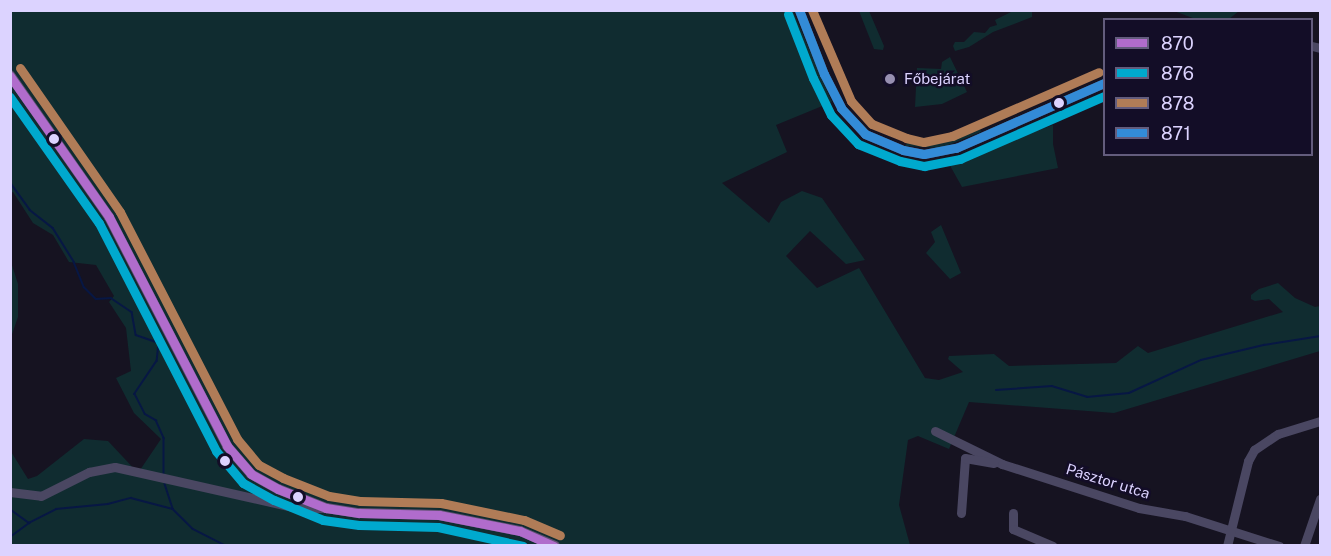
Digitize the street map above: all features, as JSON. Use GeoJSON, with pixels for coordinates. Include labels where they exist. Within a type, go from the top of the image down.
{"type":"FeatureCollection","features":[{"type":"Feature","properties":{"kind":"main road"},"geometry":{"type":"LineString","coordinates":[[10,75],[121,237],[236,459],[261,480],[326,508],[359,513],[439,514],[520,531],[555,546]]}},
{"type":"Feature","properties":{"kind":"street"},"geometry":{"type":"LineString","coordinates":[[799,10],[824,74],[841,108],[865,134],[903,150],[924,154],[956,148],[1103,82]]}},
{"type":"Feature","properties":{"kind":"street"},"geometry":{"type":"LineString","coordinates":[[1227,546],[1248,460],[1254,450],[1278,434],[1320,421]]}},
{"type":"Feature","properties":{"kind":"street","name":"Pásztor utca"},"geometry":{"type":"LineString","coordinates":[[935,431],[1002,464],[1139,508],[1185,516],[1279,546]]}},
{"type":"Feature","properties":{"kind":"street"},"geometry":{"type":"LineString","coordinates":[[961,513],[965,458],[1002,464]]}},
{"type":"Feature","properties":{"kind":"street"},"geometry":{"type":"LineString","coordinates":[[10,492],[41,496],[84,475],[115,467],[297,508],[326,508]]}},
{"type":"Feature","properties":{"kind":"street"},"geometry":{"type":"LineString","coordinates":[[1304,546],[1320,499]]}},
{"type":"Feature","properties":{"kind":"street"},"geometry":{"type":"LineString","coordinates":[[1013,513],[1012,529],[1053,546]]}},
{"type":"Feature","properties":{"kind":"green space"},"geometry":{"type":"Polygon","coordinates":[[[1239,10],[1230,18],[1193,18],[1174,11],[1239,10]]]}},
{"type":"Feature","properties":{"kind":"green space"},"geometry":{"type":"Polygon","coordinates":[[[11,11],[793,11],[832,102],[776,125],[787,152],[722,183],[769,223],[781,202],[802,191],[822,198],[865,260],[846,264],[810,231],[786,256],[817,288],[859,268],[925,378],[939,380],[963,372],[948,359],[949,356],[994,354],[1009,366],[1116,363],[1138,346],[1148,353],[1283,312],[1269,299],[1255,301],[1251,299],[1251,295],[1259,289],[1278,283],[1295,298],[1315,307],[1320,306],[1320,351],[1114,413],[969,402],[949,449],[918,436],[908,440],[899,505],[910,545],[11,545],[10,450],[28,479],[37,476],[84,439],[108,441],[138,473],[161,439],[134,413],[116,378],[131,371],[126,328],[109,302],[114,296],[96,265],[69,262],[53,235],[33,223],[13,192],[11,193],[11,11]]]}},
{"type":"Feature","properties":{"kind":"green space"},"geometry":{"type":"Polygon","coordinates":[[[859,11],[869,11],[884,46],[883,50],[874,49],[859,11]]]}},
{"type":"Feature","properties":{"kind":"green space"},"geometry":{"type":"Polygon","coordinates":[[[1013,11],[1032,12],[1032,17],[993,32],[969,47],[955,51],[953,46],[955,42],[964,42],[974,32],[985,33],[990,27],[997,25],[995,20],[1013,11]]]}},
{"type":"Feature","properties":{"kind":"green space"},"geometry":{"type":"Polygon","coordinates":[[[950,57],[967,92],[942,104],[915,107],[917,68],[941,69],[942,62],[950,57]]]}},
{"type":"Feature","properties":{"kind":"green space"},"geometry":{"type":"Polygon","coordinates":[[[979,125],[981,132],[941,148],[905,146],[909,140],[917,143],[927,138],[949,138],[979,125]]]}},
{"type":"Feature","properties":{"kind":"green space"},"geometry":{"type":"Polygon","coordinates":[[[1053,125],[1053,144],[1058,168],[962,187],[948,162],[1053,125]]]}},
{"type":"Feature","properties":{"kind":"green space"},"geometry":{"type":"Polygon","coordinates":[[[941,225],[961,273],[950,279],[926,253],[935,242],[931,232],[941,225]]]}},
{"type":"Feature","properties":{"kind":"green space"},"geometry":{"type":"Polygon","coordinates":[[[10,259],[18,284],[18,317],[11,337],[10,259]]]}},
{"type":"Feature","properties":{"kind":"waterway"},"geometry":{"type":"LineString","coordinates":[[10,182],[30,210],[53,228],[74,262],[84,287],[96,299],[111,298],[132,312],[136,335],[159,343],[157,361],[135,394],[145,414],[156,420],[164,438],[164,473]]}},
{"type":"Feature","properties":{"kind":"waterway"},"geometry":{"type":"LineString","coordinates":[[996,390],[1052,386],[1087,397],[1129,393],[1201,360],[1264,345],[1320,336]]}},
{"type":"Feature","properties":{"kind":"waterway"},"geometry":{"type":"LineString","coordinates":[[165,484],[173,509]]}},
{"type":"Feature","properties":{"kind":"waterway"},"geometry":{"type":"LineString","coordinates":[[10,537],[29,523],[56,509],[108,504],[131,498],[173,509],[193,529],[227,546]]}},
{"type":"Feature","properties":{"kind":"waterway"},"geometry":{"type":"LineString","coordinates":[[10,509],[29,523]]}},
{"type":"Feature","properties":{"kind":"transit line","name":"871"},"geometry":{"type":"LineString","coordinates":[[799,10],[824,74],[841,108],[865,134],[903,150],[924,154],[956,148],[1103,83]]}},
{"type":"Feature","properties":{"kind":"transit line","name":"878"},"geometry":{"type":"LineString","coordinates":[[812,10],[851,101],[872,124],[906,138],[924,142],[952,136],[1099,72]]}},
{"type":"Feature","properties":{"kind":"transit line","name":"876"},"geometry":{"type":"LineString","coordinates":[[788,14],[813,78],[831,115],[858,144],[900,161],[924,166],[960,159],[1103,96]]}},
{"type":"Feature","properties":{"kind":"transit line","name":"878"},"geometry":{"type":"LineString","coordinates":[[20,68],[120,212],[237,439],[259,465],[283,478],[329,496],[360,501],[441,503],[524,520],[560,535]]}},
{"type":"Feature","properties":{"kind":"transit line","name":"870"},"geometry":{"type":"LineString","coordinates":[[10,76],[109,217],[227,446],[251,474],[278,489],[326,508],[359,513],[439,515],[520,531],[554,546]]}},
{"type":"Feature","properties":{"kind":"transit line","name":"876"},"geometry":{"type":"LineString","coordinates":[[10,97],[99,223],[216,451],[243,483],[274,500],[323,520],[359,525],[438,527],[523,546]]}},
{"type":"Feature","properties":{"kind":"place","name":"Főbejárat"},"geometry":{"type":"Point","coordinates":[890,79]}}]}
